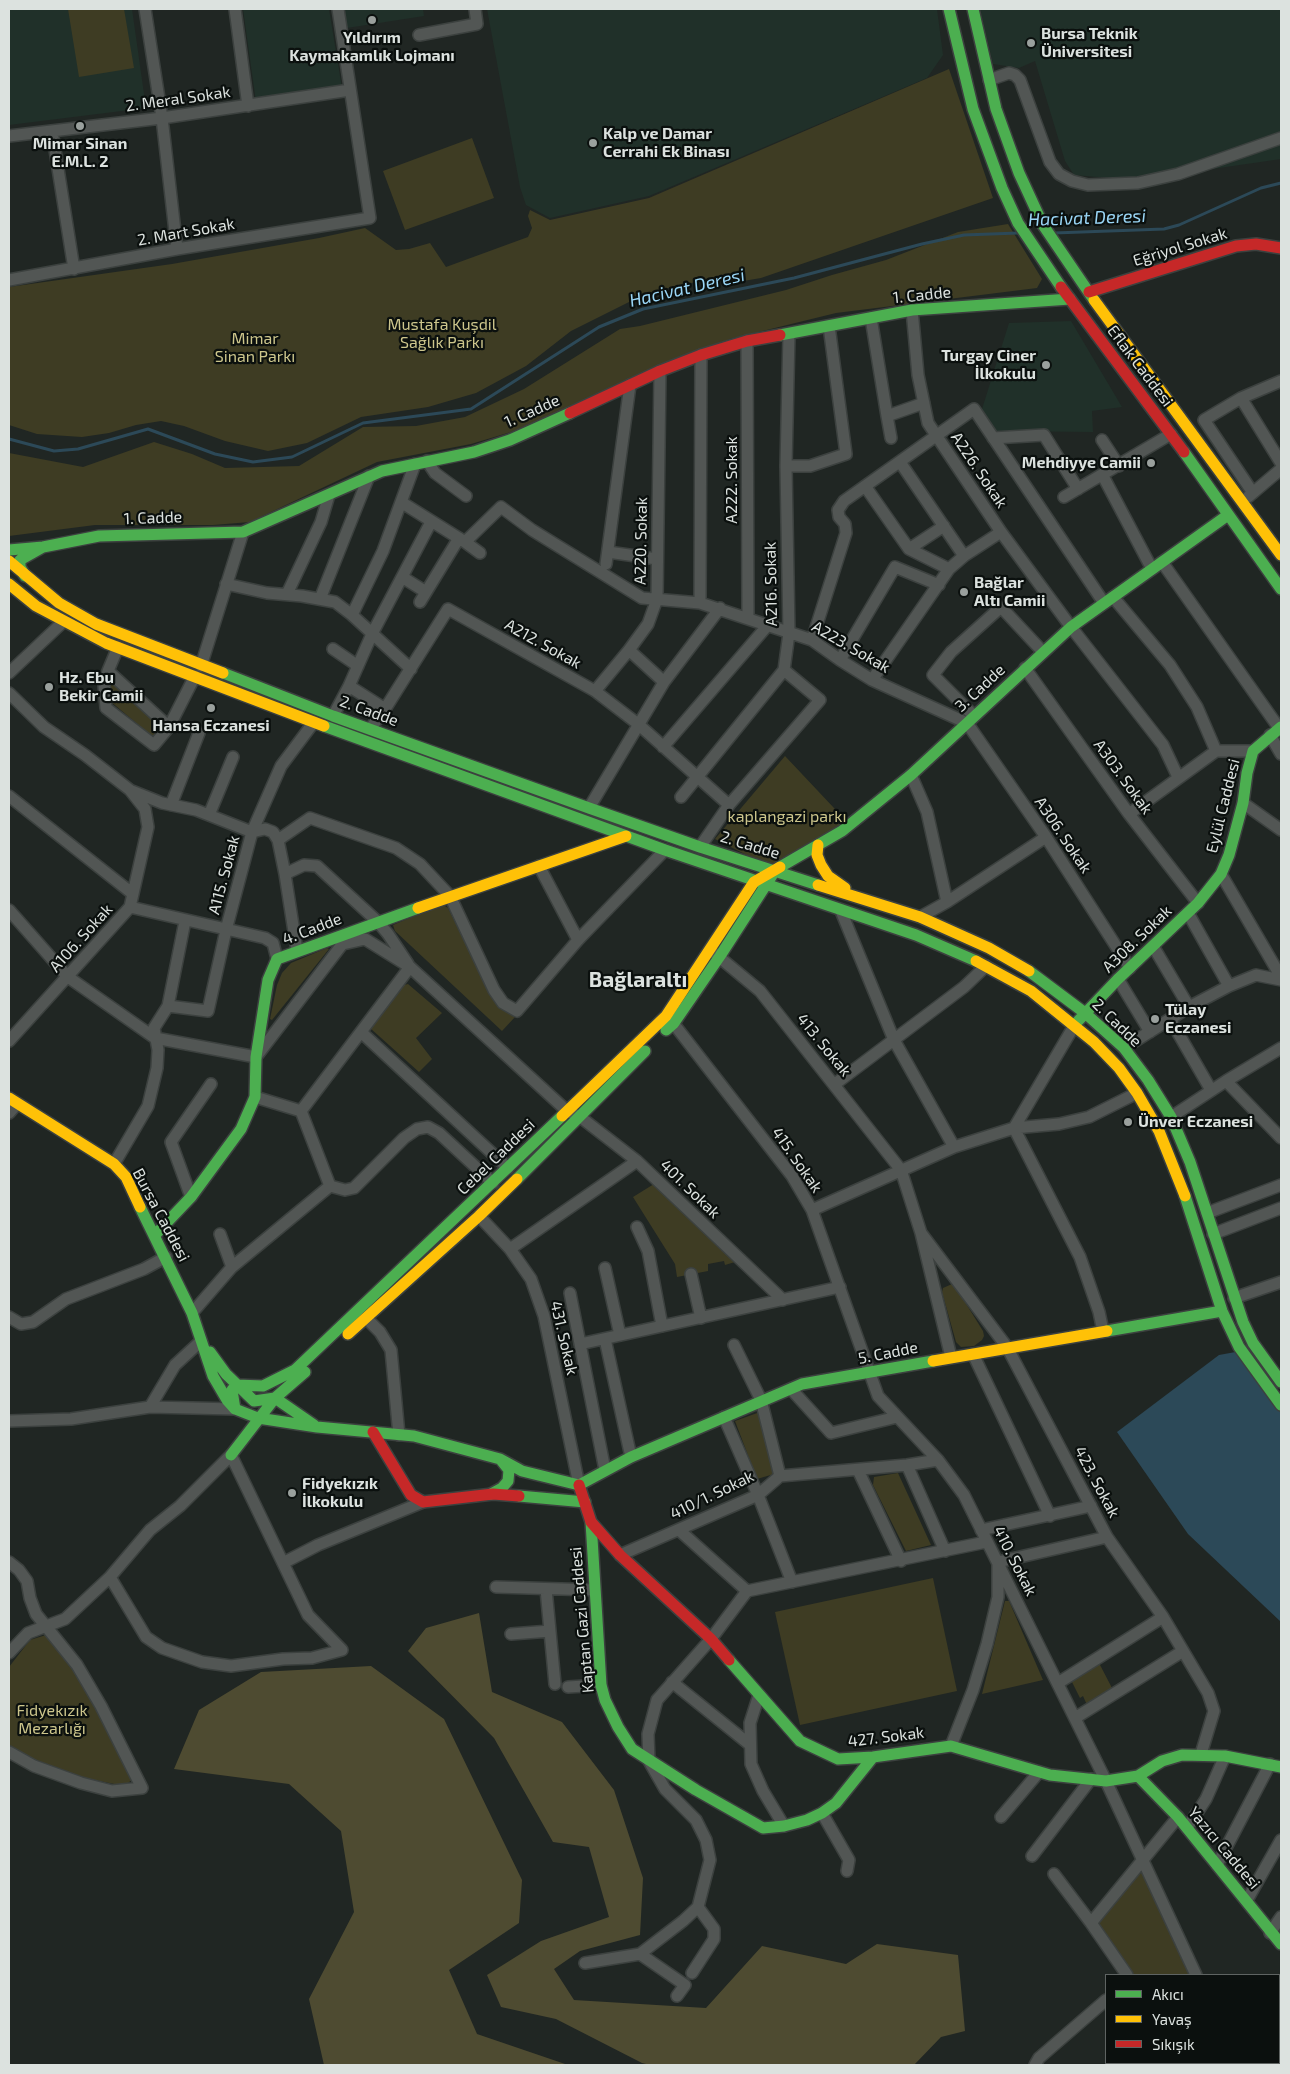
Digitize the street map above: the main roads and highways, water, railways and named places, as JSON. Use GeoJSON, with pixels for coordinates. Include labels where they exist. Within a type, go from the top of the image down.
{"type":"FeatureCollection","features":[{"type":"Feature","properties":{"kind":"main road","name":"Eflak Caddesi"},"geometry":{"type":"LineString","coordinates":[[949,9],[973,109],[988,153],[1018,223],[1062,288],[1171,434],[1281,589]]}},
{"type":"Feature","properties":{"kind":"main road"},"geometry":{"type":"LineString","coordinates":[[973,9],[996,109]]}},
{"type":"Feature","properties":{"kind":"main road"},"geometry":{"type":"LineString","coordinates":[[954,27],[960,27],[967,33],[984,94],[988,102],[996,109]]}},
{"type":"Feature","properties":{"kind":"main road","name":"Eflak Caddesi"},"geometry":{"type":"LineString","coordinates":[[996,109],[1009,147],[1043,225],[1281,555]]}},
{"type":"Feature","properties":{"kind":"main road","name":"Eğriyol Sokak"},"geometry":{"type":"LineString","coordinates":[[1086,287],[1236,246],[1256,244],[1281,248]]}},
{"type":"Feature","properties":{"kind":"main road","name":"1. Cadde"},"geometry":{"type":"LineString","coordinates":[[9,550],[44,547],[99,536],[243,532],[382,471],[474,452],[510,440],[660,371],[700,355],[747,341],[912,310],[1070,299]]}},
{"type":"Feature","properties":{"kind":"main road","name":"3. Cadde"},"geometry":{"type":"LineString","coordinates":[[754,882],[842,831],[911,775],[1071,627],[1228,515]]}},
{"type":"Feature","properties":{"kind":"main road"},"geometry":{"type":"LineString","coordinates":[[25,576],[20,567],[20,560],[44,547]]}},
{"type":"Feature","properties":{"kind":"main road","name":"2. Cadde"},"geometry":{"type":"LineString","coordinates":[[9,561],[59,603],[96,624],[333,716],[590,808],[700,847],[920,917],[989,948],[1039,977],[1085,1013],[1124,1048],[1148,1080],[1171,1117],[1190,1162],[1234,1298],[1253,1343],[1281,1382]]}},
{"type":"Feature","properties":{"kind":"main road","name":"2. Cadde"},"geometry":{"type":"LineString","coordinates":[[9,584],[36,606],[63,622],[118,647],[314,722],[626,836],[754,882],[916,935],[986,966],[1031,991],[1094,1042],[1119,1068],[1137,1093],[1159,1131],[1192,1214],[1222,1311],[1239,1347],[1281,1405]]}},
{"type":"Feature","properties":{"kind":"main road","name":"Eylül Caddesi"},"geometry":{"type":"LineString","coordinates":[[1221,874],[1229,855],[1243,803],[1247,773],[1254,751],[1277,730]]}},
{"type":"Feature","properties":{"kind":"main road","name":"4. Cadde"},"geometry":{"type":"LineString","coordinates":[[155,1235],[191,1197],[241,1129],[255,1096],[256,1057],[268,980],[277,959],[450,896],[626,836]]}},
{"type":"Feature","properties":{"kind":"main road"},"geometry":{"type":"LineString","coordinates":[[818,845],[817,855],[828,876],[857,896]]}},
{"type":"Feature","properties":{"kind":"main road","name":"Cebel Caddesi"},"geometry":{"type":"LineString","coordinates":[[231,1455],[275,1398],[479,1216],[580,1116],[670,1019],[715,953],[767,886],[776,870]]}},
{"type":"Feature","properties":{"kind":"main road"},"geometry":{"type":"LineString","coordinates":[[733,873],[740,892],[739,906]]}},
{"type":"Feature","properties":{"kind":"main road","name":"A308. Sokak"},"geometry":{"type":"LineString","coordinates":[[1074,1026],[1118,979],[1198,903],[1221,874]]}},
{"type":"Feature","properties":{"kind":"main road","name":"Cebel Caddesi"},"geometry":{"type":"LineString","coordinates":[[715,953],[739,906],[754,882]]}},
{"type":"Feature","properties":{"kind":"main road","name":"Cebel Caddesi"},"geometry":{"type":"LineString","coordinates":[[237,1386],[263,1386],[276,1382],[295,1370],[568,1111],[670,1019]]}},
{"type":"Feature","properties":{"kind":"main road","name":"Bursa Caddesi"},"geometry":{"type":"LineString","coordinates":[[11,1105],[114,1164],[126,1177],[192,1313],[213,1376],[227,1400],[236,1409]]}},
{"type":"Feature","properties":{"kind":"main road"},"geometry":{"type":"LineString","coordinates":[[496,1180],[509,1186]]}},
{"type":"Feature","properties":{"kind":"main road","name":"5. Cadde"},"geometry":{"type":"LineString","coordinates":[[579,1485],[631,1457],[802,1384],[1222,1311]]}},
{"type":"Feature","properties":{"kind":"main road"},"geometry":{"type":"LineString","coordinates":[[201,1341],[237,1386],[254,1401],[275,1398],[317,1427]]}},
{"type":"Feature","properties":{"kind":"main road"},"geometry":{"type":"LineString","coordinates":[[237,1386],[232,1390],[236,1409],[258,1418],[317,1427],[414,1436],[500,1459],[522,1471],[579,1485]]}},
{"type":"Feature","properties":{"kind":"main road"},"geometry":{"type":"LineString","coordinates":[[373,1432],[411,1495],[423,1502],[491,1494],[585,1502]]}},
{"type":"Feature","properties":{"kind":"main road"},"geometry":{"type":"LineString","coordinates":[[491,1494],[502,1488],[508,1481],[509,1470],[500,1459]]}},
{"type":"Feature","properties":{"kind":"main road","name":"427. Sokak"},"geometry":{"type":"LineString","coordinates":[[579,1485],[591,1522],[620,1555],[711,1639],[800,1742],[838,1759],[873,1757],[951,1746],[1039,1772],[1106,1781],[1138,1776],[1162,1762],[1182,1755],[1225,1756],[1276,1765]]}},
{"type":"Feature","properties":{"kind":"main road","name":"Kaptan Gazi Caddesi"},"geometry":{"type":"LineString","coordinates":[[591,1522],[601,1685],[605,1700],[618,1727],[632,1749],[696,1790],[763,1828],[784,1826],[807,1820],[822,1813],[836,1803],[873,1757]]}},
{"type":"Feature","properties":{"kind":"main road","name":"Yazıcı Caddesi"},"geometry":{"type":"LineString","coordinates":[[1138,1776],[1187,1828],[1246,1900],[1270,1933],[1281,1944]]}},
{"type":"Feature","properties":{"kind":"water"},"geometry":{"type":"Polygon","coordinates":[[[1241,1351],[1281,1403],[1281,1622],[1188,1534],[1117,1432],[1219,1355],[1241,1351]]]}},
{"type":"Feature","properties":{"kind":"waterway","name":"Hacivat Deresi"},"geometry":{"type":"LineString","coordinates":[[1054,233],[1164,229],[1179,225],[1261,188],[1281,183]]}},
{"type":"Feature","properties":{"kind":"waterway","name":"Hacivat Deresi"},"geometry":{"type":"LineString","coordinates":[[9,439],[54,451],[78,449],[148,429],[215,454],[253,462],[292,457],[363,423],[471,409],[599,327],[643,309],[794,278],[922,244],[964,235],[1018,233]]}},
{"type":"Feature","properties":{"kind":"place","name":"Yıldırım Kaymakamlık Lojmanı"},"geometry":{"type":"Point","coordinates":[372,20]}},
{"type":"Feature","properties":{"kind":"place","name":"Bursa Teknik Üniversitesi"},"geometry":{"type":"Point","coordinates":[1031,43]}},
{"type":"Feature","properties":{"kind":"place","name":"Mimar Sinan E.M.L. 2"},"geometry":{"type":"Point","coordinates":[80,126]}},
{"type":"Feature","properties":{"kind":"place","name":"Kalp ve Damar Cerrahi Ek Binası"},"geometry":{"type":"Point","coordinates":[593,143]}},
{"type":"Feature","properties":{"kind":"place","name":"Turgay Ciner İlkokulu"},"geometry":{"type":"Point","coordinates":[1046,365]}},
{"type":"Feature","properties":{"kind":"place","name":"Mehdiyye Camii"},"geometry":{"type":"Point","coordinates":[1151,463]}},
{"type":"Feature","properties":{"kind":"place","name":"Bağlar Altı Camii"},"geometry":{"type":"Point","coordinates":[964,592]}},
{"type":"Feature","properties":{"kind":"place","name":"Hz. Ebu Bekir Camii"},"geometry":{"type":"Point","coordinates":[49,687]}},
{"type":"Feature","properties":{"kind":"place","name":"Hansa Eczanesi"},"geometry":{"type":"Point","coordinates":[211,708]}},
{"type":"Feature","properties":{"kind":"place","name":"Tülay Eczanesi"},"geometry":{"type":"Point","coordinates":[1155,1019]}},
{"type":"Feature","properties":{"kind":"place","name":"Ünver Eczanesi"},"geometry":{"type":"Point","coordinates":[1128,1122]}},
{"type":"Feature","properties":{"kind":"place","name":"Fidyekızık İlkokulu"},"geometry":{"type":"Point","coordinates":[292,1493]}},
{"type":"Feature","properties":{"kind":"district","name":"Bağlaraltı"},"geometry":{"type":"Point","coordinates":[638,980]}},
{"type":"Feature","properties":{"kind":"park label","name":"Mustafa Kuşdil Sağlık Parkı"},"geometry":{"type":"Point","coordinates":[442,334]}},
{"type":"Feature","properties":{"kind":"park label","name":"Mimar Sinan Parkı"},"geometry":{"type":"Point","coordinates":[255,348]}},
{"type":"Feature","properties":{"kind":"park label","name":"kaplangazi parkı"},"geometry":{"type":"Point","coordinates":[787,817]}},
{"type":"Feature","properties":{"kind":"park label","name":"Fidyekızık Mezarlığı"},"geometry":{"type":"Point","coordinates":[52,1720]}}]}
